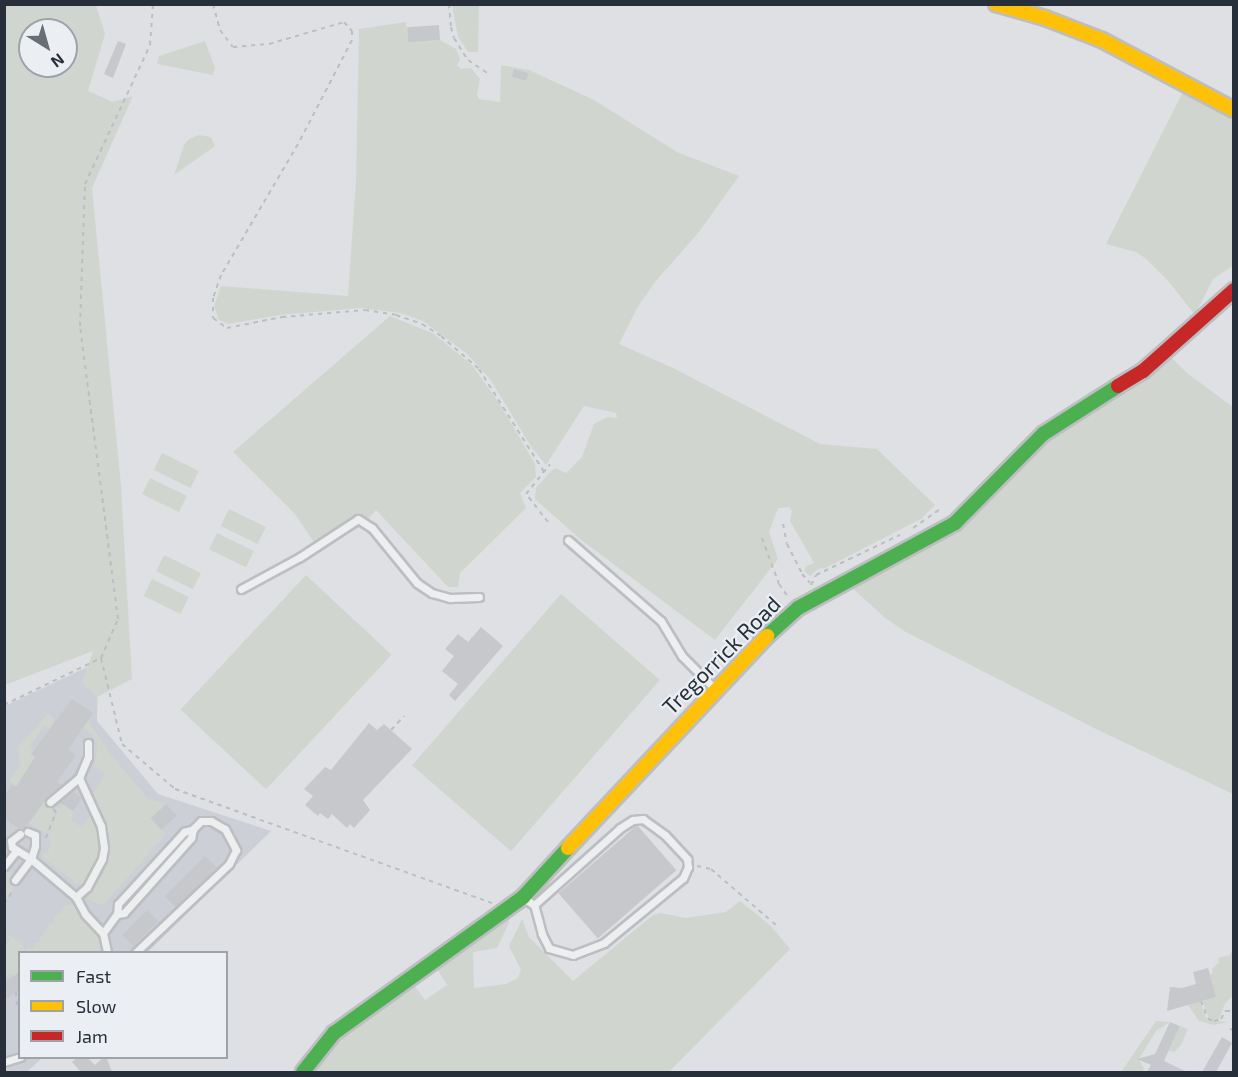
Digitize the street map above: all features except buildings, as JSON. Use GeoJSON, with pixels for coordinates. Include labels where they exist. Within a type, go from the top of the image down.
{"type":"FeatureCollection","features":[{"type":"Feature","properties":{"kind":"street"},"geometry":{"type":"LineString","coordinates":[[996,4],[1045,18],[1102,40],[1233,110]]}},
{"type":"Feature","properties":{"kind":"street","name":"Tregorrick Road"},"geometry":{"type":"LineString","coordinates":[[303,1072],[334,1033],[507,909],[528,901],[677,729],[717,691],[763,639],[798,608],[955,523],[1043,434],[1143,371],[1233,290]]}},
{"type":"Feature","properties":{"kind":"lane"},"geometry":{"type":"LineString","coordinates":[[241,589],[300,557],[358,519],[372,528],[417,583],[432,593],[450,598],[478,597]]}},
{"type":"Feature","properties":{"kind":"lane"},"geometry":{"type":"LineString","coordinates":[[568,540],[661,621],[682,656],[717,691]]}},
{"type":"Feature","properties":{"kind":"lane"},"geometry":{"type":"LineString","coordinates":[[50,802],[79,778],[88,756],[88,743]]}},
{"type":"Feature","properties":{"kind":"lane"},"geometry":{"type":"LineString","coordinates":[[76,897],[87,887],[97,872],[105,848],[101,825],[79,778]]}},
{"type":"Feature","properties":{"kind":"lane"},"geometry":{"type":"LineString","coordinates":[[643,819],[664,835],[687,859],[688,867],[683,878],[604,943],[573,955],[549,948],[528,901],[633,820],[643,819]]}},
{"type":"Feature","properties":{"kind":"lane"},"geometry":{"type":"LineString","coordinates":[[103,933],[117,914],[126,911],[191,838],[193,829],[201,821],[211,821],[225,829],[236,850],[229,864],[137,951]]}},
{"type":"Feature","properties":{"kind":"lane"},"geometry":{"type":"LineString","coordinates":[[15,880],[31,859],[36,840],[34,835],[24,833],[11,841],[16,851],[31,859],[76,897],[85,915],[103,933],[107,951]]}},
{"type":"Feature","properties":{"kind":"lane"},"geometry":{"type":"LineString","coordinates":[[4,866],[16,851]]}},
{"type":"Feature","properties":{"kind":"path"},"geometry":{"type":"LineString","coordinates":[[153,4],[150,45],[85,184],[80,326],[118,619],[101,658],[122,744],[174,789],[507,909]]}},
{"type":"Feature","properties":{"kind":"path"},"geometry":{"type":"LineString","coordinates":[[213,4],[215,19],[233,47],[269,44],[344,22],[352,31],[352,40],[298,144],[221,275],[213,298],[213,318],[227,328],[282,317],[365,310],[396,315],[422,324],[441,336],[479,369],[544,472]]}},
{"type":"Feature","properties":{"kind":"path"},"geometry":{"type":"LineString","coordinates":[[449,4],[454,38],[468,60],[489,74]]}},
{"type":"Feature","properties":{"kind":"path"},"geometry":{"type":"LineString","coordinates":[[548,522],[526,494],[550,464]]}},
{"type":"Feature","properties":{"kind":"path"},"geometry":{"type":"LineString","coordinates":[[911,529],[940,509]]}},
{"type":"Feature","properties":{"kind":"path"},"geometry":{"type":"LineString","coordinates":[[783,524],[787,544],[802,574],[810,583],[813,600]]}},
{"type":"Feature","properties":{"kind":"path"},"geometry":{"type":"LineString","coordinates":[[810,583],[816,575],[901,534]]}},
{"type":"Feature","properties":{"kind":"path"},"geometry":{"type":"LineString","coordinates":[[762,538],[779,584],[798,608]]}},
{"type":"Feature","properties":{"kind":"path"},"geometry":{"type":"LineString","coordinates":[[4,705],[101,658]]}},
{"type":"Feature","properties":{"kind":"path"},"geometry":{"type":"LineString","coordinates":[[391,730],[404,716]]}},
{"type":"Feature","properties":{"kind":"path"},"geometry":{"type":"LineString","coordinates":[[45,838],[56,812],[49,806],[50,802]]}},
{"type":"Feature","properties":{"kind":"path"},"geometry":{"type":"LineString","coordinates":[[688,867],[706,866],[711,869],[777,926]]}},
{"type":"Feature","properties":{"kind":"path"},"geometry":{"type":"LineString","coordinates":[[16,992],[17,1008]]}},
{"type":"Feature","properties":{"kind":"path"},"geometry":{"type":"LineString","coordinates":[[1201,1001],[1208,1019],[1214,1021],[1221,1019],[1226,1011],[1233,1011]]}},
{"type":"Feature","properties":{"kind":"shaded area"},"geometry":{"type":"Polygon","coordinates":[[[5,4],[96,5],[105,34],[88,91],[113,102],[133,96],[92,188],[121,486],[132,679],[97,697],[82,683],[93,651],[5,685],[5,4]]]}},
{"type":"Feature","properties":{"kind":"shaded area"},"geometry":{"type":"Polygon","coordinates":[[[452,5],[479,5],[478,52],[468,52],[458,37],[452,5]]]}},
{"type":"Feature","properties":{"kind":"shaded area"},"geometry":{"type":"Polygon","coordinates":[[[406,22],[408,42],[440,40],[456,49],[460,59],[457,65],[461,69],[471,68],[480,79],[477,95],[479,99],[500,102],[501,65],[529,70],[594,100],[677,152],[739,176],[699,232],[655,282],[637,308],[619,344],[673,368],[820,444],[877,449],[935,505],[921,519],[825,568],[818,569],[810,576],[804,571],[806,566],[814,563],[790,521],[792,511],[789,507],[778,508],[769,532],[778,559],[715,640],[580,539],[535,499],[536,488],[551,471],[556,468],[566,473],[582,457],[594,424],[608,417],[617,418],[616,413],[584,406],[546,465],[532,448],[490,379],[466,353],[423,321],[400,313],[361,308],[280,315],[229,324],[219,320],[214,306],[221,286],[348,296],[356,180],[359,29],[406,22]]]}},
{"type":"Feature","properties":{"kind":"shaded area"},"geometry":{"type":"Polygon","coordinates":[[[205,41],[215,68],[213,75],[157,64],[159,56],[205,41]]]}},
{"type":"Feature","properties":{"kind":"shaded area"},"geometry":{"type":"Polygon","coordinates":[[[1185,88],[1233,115],[1233,266],[1213,279],[1195,315],[1169,282],[1145,258],[1136,252],[1106,244],[1185,88]]]}},
{"type":"Feature","properties":{"kind":"shaded area"},"geometry":{"type":"Polygon","coordinates":[[[199,135],[211,137],[215,146],[174,175],[184,145],[189,139],[199,135]]]}},
{"type":"Feature","properties":{"kind":"shaded area"},"geometry":{"type":"Polygon","coordinates":[[[390,316],[434,334],[472,365],[500,404],[535,464],[536,477],[520,493],[526,508],[460,573],[458,587],[448,587],[376,510],[367,520],[361,518],[316,545],[295,514],[233,452],[390,316]]]}},
{"type":"Feature","properties":{"kind":"shaded area"},"geometry":{"type":"Polygon","coordinates":[[[1168,354],[1187,373],[1233,407],[1233,794],[1096,729],[904,631],[884,617],[850,586],[905,558],[1046,440],[1168,354]]]}},
{"type":"Feature","properties":{"kind":"shaded area"},"geometry":{"type":"Polygon","coordinates":[[[162,453],[199,471],[191,488],[154,470],[162,453]]]}},
{"type":"Feature","properties":{"kind":"shaded area"},"geometry":{"type":"Polygon","coordinates":[[[150,478],[187,496],[179,512],[142,494],[150,478]]]}},
{"type":"Feature","properties":{"kind":"shaded area"},"geometry":{"type":"Polygon","coordinates":[[[229,509],[266,527],[258,544],[221,526],[229,509]]]}},
{"type":"Feature","properties":{"kind":"shaded area"},"geometry":{"type":"Polygon","coordinates":[[[217,533],[254,551],[246,567],[209,549],[217,533]]]}},
{"type":"Feature","properties":{"kind":"shaded area"},"geometry":{"type":"Polygon","coordinates":[[[164,555],[201,573],[193,589],[156,571],[164,555]]]}},
{"type":"Feature","properties":{"kind":"shaded area"},"geometry":{"type":"Polygon","coordinates":[[[306,575],[392,655],[266,789],[181,710],[306,575]]]}},
{"type":"Feature","properties":{"kind":"shaded area"},"geometry":{"type":"Polygon","coordinates":[[[152,579],[189,597],[181,614],[144,596],[152,579]]]}},
{"type":"Feature","properties":{"kind":"shaded area"},"geometry":{"type":"Polygon","coordinates":[[[561,594],[660,680],[511,851],[412,765],[561,594]]]}},
{"type":"Feature","properties":{"kind":"shaded area"},"geometry":{"type":"Polygon","coordinates":[[[98,662],[97,721],[158,794],[271,831],[149,951],[18,951],[18,1059],[41,1059],[27,1072],[5,1072],[5,706],[98,662]]]}},
{"type":"Feature","properties":{"kind":"shaded area"},"geometry":{"type":"Polygon","coordinates":[[[48,714],[54,718],[53,723],[49,729],[44,725],[30,746],[33,750],[31,754],[35,757],[16,787],[10,780],[21,764],[17,748],[48,714]]]}},
{"type":"Feature","properties":{"kind":"shaded area"},"geometry":{"type":"Polygon","coordinates":[[[88,721],[111,755],[148,799],[166,804],[151,819],[166,834],[103,905],[87,899],[100,877],[109,854],[108,835],[93,794],[105,774],[94,766],[98,749],[93,735],[83,727],[88,721]]]}},
{"type":"Feature","properties":{"kind":"shaded area"},"geometry":{"type":"Polygon","coordinates":[[[43,803],[55,812],[46,833],[29,823],[43,803]]]}},
{"type":"Feature","properties":{"kind":"shaded area"},"geometry":{"type":"Polygon","coordinates":[[[51,804],[60,809],[63,804],[73,811],[71,820],[82,828],[92,813],[100,850],[95,867],[83,884],[76,883],[43,857],[43,853],[48,854],[51,840],[46,838],[58,811],[51,804]]]}},
{"type":"Feature","properties":{"kind":"shaded area"},"geometry":{"type":"Polygon","coordinates":[[[5,871],[13,873],[7,882],[14,887],[5,901],[5,871]]]}},
{"type":"Feature","properties":{"kind":"shaded area"},"geometry":{"type":"Polygon","coordinates":[[[740,901],[771,926],[790,949],[669,1072],[309,1072],[340,1037],[413,984],[425,1000],[447,985],[436,967],[508,915],[509,923],[497,948],[473,952],[474,988],[506,984],[518,978],[521,970],[509,946],[522,919],[529,937],[573,981],[653,915],[661,913],[685,918],[726,912],[740,901]]]}},
{"type":"Feature","properties":{"kind":"shaded area"},"geometry":{"type":"Polygon","coordinates":[[[70,904],[76,907],[78,915],[97,933],[102,951],[27,951],[27,947],[32,949],[36,942],[40,942],[39,937],[43,937],[43,932],[47,932],[47,926],[54,922],[54,917],[62,912],[62,907],[70,904]]]}},
{"type":"Feature","properties":{"kind":"shaded area"},"geometry":{"type":"Polygon","coordinates":[[[5,934],[21,942],[23,949],[27,951],[18,951],[18,973],[14,976],[12,972],[5,977],[5,947],[10,939],[5,934]]]}},
{"type":"Feature","properties":{"kind":"shaded area"},"geometry":{"type":"Polygon","coordinates":[[[1233,948],[1233,996],[1225,1003],[1219,1019],[1214,1021],[1209,1019],[1202,1001],[1216,997],[1207,975],[1213,973],[1212,969],[1219,962],[1218,958],[1230,955],[1233,948]]]}},
{"type":"Feature","properties":{"kind":"shaded area"},"geometry":{"type":"Polygon","coordinates":[[[1200,1001],[1207,1020],[1228,1022],[1214,1025],[1199,1021],[1188,1005],[1200,1001]]]}},
{"type":"Feature","properties":{"kind":"shaded area"},"geometry":{"type":"Polygon","coordinates":[[[1156,1021],[1170,1022],[1156,1031],[1139,1059],[1144,1069],[1142,1072],[1121,1072],[1156,1021]]]}},
{"type":"Feature","properties":{"kind":"shaded area"},"geometry":{"type":"Polygon","coordinates":[[[1180,1026],[1188,1029],[1181,1045],[1174,1052],[1169,1051],[1180,1026]]]}},
{"type":"Feature","properties":{"kind":"traffic: fast"},"geometry":{"type":"LineString","coordinates":[[767,636],[798,608],[955,523],[1043,434],[1118,386]]}},
{"type":"Feature","properties":{"kind":"traffic: fast"},"geometry":{"type":"LineString","coordinates":[[303,1072],[334,1033],[523,897],[568,848]]}},
{"type":"Feature","properties":{"kind":"traffic: slow"},"geometry":{"type":"LineString","coordinates":[[996,4],[1045,18],[1102,40],[1234,110]]}},
{"type":"Feature","properties":{"kind":"traffic: slow"},"geometry":{"type":"LineString","coordinates":[[568,848],[767,636]]}},
{"type":"Feature","properties":{"kind":"traffic: jam"},"geometry":{"type":"LineString","coordinates":[[1118,386],[1143,371],[1234,290]]}}]}
